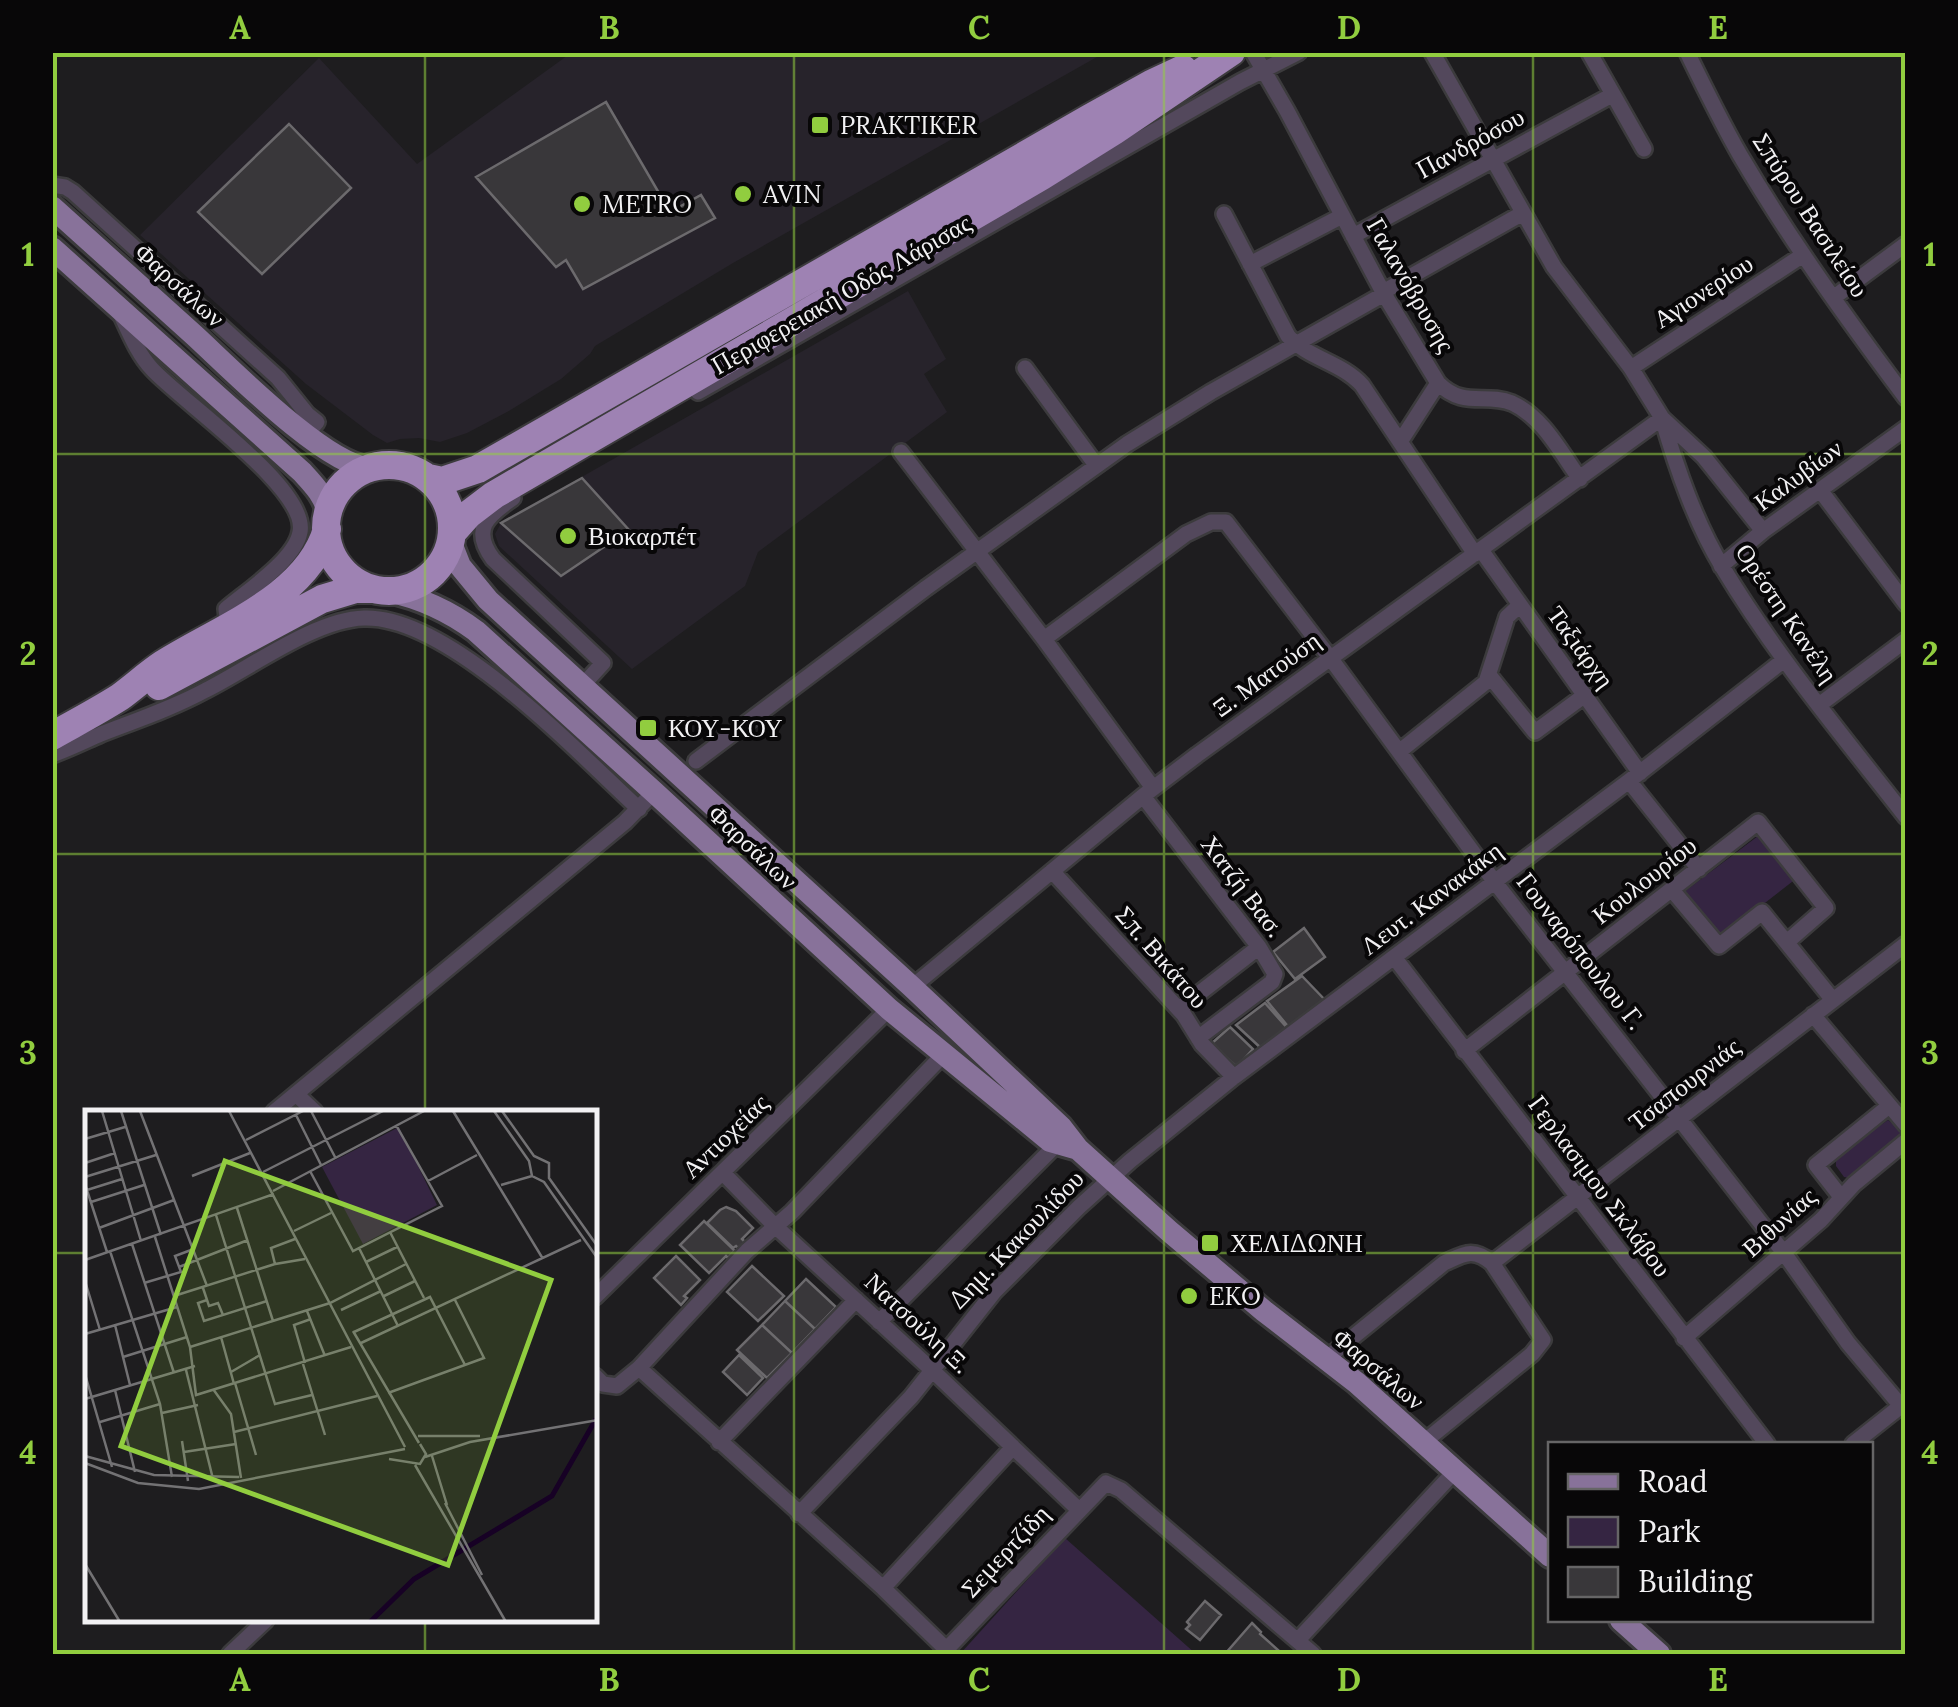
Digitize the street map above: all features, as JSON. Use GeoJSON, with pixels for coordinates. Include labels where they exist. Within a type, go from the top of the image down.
{"type":"FeatureCollection","features":[{"type":"Feature","properties":{"kind":"highway","name":"Περιφερειακή Οδός Λάρισας"},"geometry":{"type":"LineString","coordinates":[[428,478],[442,481],[478,469],[1136,92],[1221,52]]}},
{"type":"Feature","properties":{"kind":"highway","name":"Περιφερειακή Οδός Λάρισας"},"geometry":{"type":"LineString","coordinates":[[452,538],[480,504],[542,474],[1042,176],[1231,52]]}},
{"type":"Feature","properties":{"kind":"highway"},"geometry":{"type":"LineString","coordinates":[[52,736],[119,697],[227,618],[269,601],[314,559],[344,485],[360,472],[390,465],[410,468],[441,491],[449,506],[452,538],[444,560],[424,580],[407,588],[355,589],[322,598],[170,682],[119,697]]}},
{"type":"Feature","properties":{"kind":"highway"},"geometry":{"type":"LineString","coordinates":[[327,521],[332,553],[341,568],[354,580],[384,590]]}},
{"type":"Feature","properties":{"kind":"main road","name":"Φαρσάλων"},"geometry":{"type":"LineString","coordinates":[[52,207],[348,462],[370,468]]}},
{"type":"Feature","properties":{"kind":"main road"},"geometry":{"type":"LineString","coordinates":[[52,248],[302,472],[326,504],[327,521]]}},
{"type":"Feature","properties":{"kind":"main road","name":"Φαρσάλων"},"geometry":{"type":"LineString","coordinates":[[452,538],[460,566],[488,600],[1061,1127],[1067,1147]]}},
{"type":"Feature","properties":{"kind":"main road","name":"Φαρσάλων"},"geometry":{"type":"LineString","coordinates":[[384,590],[427,602],[461,620],[490,642],[646,800],[889,1009],[1110,1179],[1169,1232],[1357,1383],[1548,1554]]}},
{"type":"Feature","properties":{"kind":"main road"},"geometry":{"type":"LineString","coordinates":[[1631,1622],[1648,1651]]}},
{"type":"Feature","properties":{"kind":"street","name":"Γαλανόβρυσης"},"geometry":{"type":"LineString","coordinates":[[1253,52],[1384,293],[1438,383],[1460,398],[1500,400],[1524,410],[1580,480]]}},
{"type":"Feature","properties":{"kind":"street"},"geometry":{"type":"LineString","coordinates":[[582,686],[602,663],[493,559],[482,540],[483,528],[500,507],[542,474],[1299,52]]}},
{"type":"Feature","properties":{"kind":"street","name":"Ορέστη Κανέλη"},"geometry":{"type":"LineString","coordinates":[[1432,52],[1561,276],[1662,418],[1704,457],[1763,531]]}},
{"type":"Feature","properties":{"kind":"street"},"geometry":{"type":"LineString","coordinates":[[1589,52],[1644,149]]}},
{"type":"Feature","properties":{"kind":"street","name":"Σπύρου Βασιλείου"},"geometry":{"type":"LineString","coordinates":[[1686,52],[1738,151],[1803,255],[1906,398]]}},
{"type":"Feature","properties":{"kind":"street","name":"Πανδρόσου"},"geometry":{"type":"LineString","coordinates":[[1353,236],[1612,95]]}},
{"type":"Feature","properties":{"kind":"street"},"geometry":{"type":"LineString","coordinates":[[52,185],[65,187],[87,204],[278,378],[308,414],[312,428]]}},
{"type":"Feature","properties":{"kind":"street"},"geometry":{"type":"LineString","coordinates":[[696,761],[1096,465],[1180,410],[1523,212]]}},
{"type":"Feature","properties":{"kind":"street"},"geometry":{"type":"LineString","coordinates":[[1224,214],[1288,336],[1296,344]]}},
{"type":"Feature","properties":{"kind":"street"},"geometry":{"type":"LineString","coordinates":[[1250,264],[1342,216]]}},
{"type":"Feature","properties":{"kind":"street"},"geometry":{"type":"LineString","coordinates":[[1833,298],[1906,244]]}},
{"type":"Feature","properties":{"kind":"street","name":"Αγιονερίου"},"geometry":{"type":"LineString","coordinates":[[1630,368],[1803,255]]}},
{"type":"Feature","properties":{"kind":"street"},"geometry":{"type":"LineString","coordinates":[[115,303],[147,364],[270,476],[300,518],[299,536],[289,554],[227,618]]}},
{"type":"Feature","properties":{"kind":"street","name":"Ταξιάρχη"},"geometry":{"type":"LineString","coordinates":[[1296,344],[1353,375],[1371,397],[1478,552],[1585,695],[1634,777],[1699,870]]}},
{"type":"Feature","properties":{"kind":"street"},"geometry":{"type":"LineString","coordinates":[[1025,368],[1096,465]]}},
{"type":"Feature","properties":{"kind":"street"},"geometry":{"type":"LineString","coordinates":[[1400,442],[1438,383]]}},
{"type":"Feature","properties":{"kind":"street","name":"Ορέστη Κανέλη"},"geometry":{"type":"LineString","coordinates":[[1662,418],[1682,484],[1721,566],[1784,660],[1906,817]]}},
{"type":"Feature","properties":{"kind":"street","name":"Ξ. Ματούση"},"geometry":{"type":"LineString","coordinates":[[912,987],[1148,792],[1662,418]]}},
{"type":"Feature","properties":{"kind":"street","name":"Καλυβίων"},"geometry":{"type":"LineString","coordinates":[[1721,566],[1906,428]]}},
{"type":"Feature","properties":{"kind":"street","name":"Χατζή Βασ."},"geometry":{"type":"LineString","coordinates":[[902,452],[1044,639],[1274,969],[1272,982],[1198,1038]]}},
{"type":"Feature","properties":{"kind":"street"},"geometry":{"type":"LineString","coordinates":[[1820,490],[1906,604]]}},
{"type":"Feature","properties":{"kind":"street","name":"Γουναρόπουλου Γ."},"geometry":{"type":"LineString","coordinates":[[1044,639],[1186,534],[1210,522],[1226,522],[1494,881],[1784,1253],[1848,1343],[1903,1404]]}},
{"type":"Feature","properties":{"kind":"street"},"geometry":{"type":"LineString","coordinates":[[1400,751],[1483,686],[1490,675],[1507,616],[1520,605]]}},
{"type":"Feature","properties":{"kind":"street"},"geometry":{"type":"LineString","coordinates":[[52,754],[187,700],[328,626],[365,618],[402,624],[455,650],[646,800],[276,1110]]}},
{"type":"Feature","properties":{"kind":"street"},"geometry":{"type":"LineString","coordinates":[[1819,706],[1906,640]]}},
{"type":"Feature","properties":{"kind":"street","name":"Λευτ. Κανακάκη"},"geometry":{"type":"LineString","coordinates":[[1110,1179],[1234,1077],[1784,660]]}},
{"type":"Feature","properties":{"kind":"street"},"geometry":{"type":"LineString","coordinates":[[1490,675],[1536,732],[1585,695]]}},
{"type":"Feature","properties":{"kind":"street","name":"Κουλουρίου"},"geometry":{"type":"LineString","coordinates":[[1464,1050],[1758,822],[1826,908],[1787,942]]}},
{"type":"Feature","properties":{"kind":"street","name":"Σπ. Βικάτου"},"geometry":{"type":"LineString","coordinates":[[1052,871],[1179,1009],[1198,1038],[1234,1077]]}},
{"type":"Feature","properties":{"kind":"street"},"geometry":{"type":"LineString","coordinates":[[1672,890],[1719,946],[1762,912],[1834,1000]]}},
{"type":"Feature","properties":{"kind":"street","name":"Τσαπουρνιάς"},"geometry":{"type":"LineString","coordinates":[[1492,1263],[1906,944]]}},
{"type":"Feature","properties":{"kind":"street"},"geometry":{"type":"LineString","coordinates":[[1179,1009],[1259,947]]}},
{"type":"Feature","properties":{"kind":"street","name":"Γερλασιμου Σκλάβου"},"geometry":{"type":"LineString","coordinates":[[1394,957],[1766,1442]]}},
{"type":"Feature","properties":{"kind":"street","name":"Αντιοχείας"},"geometry":{"type":"LineString","coordinates":[[598,1293],[889,1009]]}},
{"type":"Feature","properties":{"kind":"street"},"geometry":{"type":"LineString","coordinates":[[1814,1015],[1906,1126]]}},
{"type":"Feature","properties":{"kind":"street"},"geometry":{"type":"LineString","coordinates":[[598,1379],[617,1386],[639,1368],[747,1252],[792,1212],[945,1053]]}},
{"type":"Feature","properties":{"kind":"street"},"geometry":{"type":"LineString","coordinates":[[296,1094],[313,1110]]}},
{"type":"Feature","properties":{"kind":"street"},"geometry":{"type":"LineString","coordinates":[[1841,1198],[1816,1165],[1889,1106]]}},
{"type":"Feature","properties":{"kind":"street","name":"Βιθυνίας"},"geometry":{"type":"LineString","coordinates":[[1684,1338],[1906,1141]]}},
{"type":"Feature","properties":{"kind":"street"},"geometry":{"type":"LineString","coordinates":[[880,1322],[1067,1147]]}},
{"type":"Feature","properties":{"kind":"street","name":"Νατσούλη Ξ."},"geometry":{"type":"LineString","coordinates":[[723,1173],[1079,1510]]}},
{"type":"Feature","properties":{"kind":"street","name":"Δημ. Κακουλίδου"},"geometry":{"type":"LineString","coordinates":[[799,1514],[901,1407],[994,1292],[1110,1179]]}},
{"type":"Feature","properties":{"kind":"street"},"geometry":{"type":"LineString","coordinates":[[1326,1359],[1444,1264],[1465,1254],[1482,1254],[1543,1340],[1532,1354],[1424,1442]]}},
{"type":"Feature","properties":{"kind":"street"},"geometry":{"type":"LineString","coordinates":[[719,1442],[856,1300]]}},
{"type":"Feature","properties":{"kind":"street"},"geometry":{"type":"LineString","coordinates":[[639,1368],[883,1588],[944,1652]]}},
{"type":"Feature","properties":{"kind":"street"},"geometry":{"type":"LineString","coordinates":[[1856,1442],[1903,1404]]}},
{"type":"Feature","properties":{"kind":"street"},"geometry":{"type":"LineString","coordinates":[[883,1588],[1014,1447]]}},
{"type":"Feature","properties":{"kind":"street"},"geometry":{"type":"LineString","coordinates":[[1313,1654],[1298,1640],[1456,1470]]}},
{"type":"Feature","properties":{"kind":"street","name":"Σεμερτζίδη"},"geometry":{"type":"LineString","coordinates":[[944,1652],[1106,1484],[1121,1490],[1298,1640]]}},
{"type":"Feature","properties":{"kind":"street"},"geometry":{"type":"LineString","coordinates":[[230,1654],[264,1622]]}},
{"type":"Feature","properties":{"kind":"shaded area"},"geometry":{"type":"Polygon","coordinates":[[[571,53],[1104,53],[733,263],[595,346],[561,379],[507,412],[440,442],[419,438],[387,443],[373,435],[306,384],[140,235],[319,58],[417,164],[571,53]]]}},
{"type":"Feature","properties":{"kind":"shaded area"},"geometry":{"type":"Polygon","coordinates":[[[908,291],[946,359],[924,374],[947,412],[758,552],[745,586],[632,669],[499,546],[495,534],[501,523],[908,291]]]}},
{"type":"Feature","properties":{"kind":"green space"},"geometry":{"type":"Polygon","coordinates":[[[1762,833],[1797,878],[1721,937],[1684,892],[1762,833]]]}},
{"type":"Feature","properties":{"kind":"green space"},"geometry":{"type":"Polygon","coordinates":[[[1888,1120],[1901,1131],[1899,1135],[1850,1178],[1844,1177],[1836,1166],[1836,1157],[1888,1120]]]}},
{"type":"Feature","properties":{"kind":"green space"},"geometry":{"type":"Polygon","coordinates":[[[1065,1538],[1196,1654],[960,1654],[1065,1538]]]}},
{"type":"Feature","properties":{"kind":"building","name":"METRO"},"geometry":{"type":"Polygon","coordinates":[[[606,102],[670,212],[701,195],[715,218],[583,289],[566,260],[556,267],[476,177],[606,102]]]}},
{"type":"Feature","properties":{"kind":"building"},"geometry":{"type":"Polygon","coordinates":[[[289,124],[351,188],[262,274],[198,212],[289,124]]]}},
{"type":"Feature","properties":{"kind":"building"},"geometry":{"type":"Polygon","coordinates":[[[582,478],[629,530],[561,576],[501,523],[582,478]]]}},
{"type":"Feature","properties":{"kind":"building"},"geometry":{"type":"Polygon","coordinates":[[[1304,928],[1325,957],[1295,979],[1273,952],[1304,928]]]}},
{"type":"Feature","properties":{"kind":"building"},"geometry":{"type":"Polygon","coordinates":[[[1302,976],[1327,1002],[1291,1030],[1267,1001],[1302,976]]]}},
{"type":"Feature","properties":{"kind":"building"},"geometry":{"type":"Polygon","coordinates":[[[1265,1003],[1289,1030],[1263,1050],[1236,1025],[1265,1003]]]}},
{"type":"Feature","properties":{"kind":"building"},"geometry":{"type":"Polygon","coordinates":[[[1230,1027],[1253,1049],[1237,1067],[1211,1044],[1230,1027]]]}},
{"type":"Feature","properties":{"kind":"building"},"geometry":{"type":"Polygon","coordinates":[[[726,1207],[753,1228],[738,1248],[733,1248],[707,1223],[726,1207]]]}},
{"type":"Feature","properties":{"kind":"building"},"geometry":{"type":"Polygon","coordinates":[[[704,1221],[735,1251],[709,1273],[680,1245],[704,1221]]]}},
{"type":"Feature","properties":{"kind":"building"},"geometry":{"type":"Polygon","coordinates":[[[676,1256],[700,1280],[684,1296],[687,1298],[681,1305],[654,1278],[676,1256]]]}},
{"type":"Feature","properties":{"kind":"building"},"geometry":{"type":"Polygon","coordinates":[[[752,1266],[784,1296],[758,1321],[727,1292],[752,1266]]]}},
{"type":"Feature","properties":{"kind":"building"},"geometry":{"type":"Polygon","coordinates":[[[806,1279],[836,1307],[815,1329],[785,1301],[806,1279]]]}},
{"type":"Feature","properties":{"kind":"building"},"geometry":{"type":"Polygon","coordinates":[[[785,1301],[815,1329],[792,1353],[762,1325],[785,1301]]]}},
{"type":"Feature","properties":{"kind":"building"},"geometry":{"type":"Polygon","coordinates":[[[762,1325],[792,1353],[767,1378],[737,1350],[762,1325]]]}},
{"type":"Feature","properties":{"kind":"building"},"geometry":{"type":"Polygon","coordinates":[[[739,1355],[763,1378],[747,1395],[723,1372],[739,1355]]]}},
{"type":"Feature","properties":{"kind":"building"},"geometry":{"type":"Polygon","coordinates":[[[1205,1601],[1221,1615],[1200,1640],[1186,1629],[1190,1625],[1187,1622],[1205,1601]]]}},
{"type":"Feature","properties":{"kind":"building"},"geometry":{"type":"Polygon","coordinates":[[[1252,1623],[1278,1650],[1274,1654],[1225,1654],[1252,1623]]]}},
{"type":"Feature","properties":{"kind":"place","name":"PRAKTIKER"},"geometry":{"type":"Point","coordinates":[820,125]}},
{"type":"Feature","properties":{"kind":"place","name":"AVIN"},"geometry":{"type":"Point","coordinates":[743,194]}},
{"type":"Feature","properties":{"kind":"place","name":"METRO"},"geometry":{"type":"Point","coordinates":[582,204]}},
{"type":"Feature","properties":{"kind":"place","name":"Βιοκαρπέτ"},"geometry":{"type":"Point","coordinates":[568,536]}},
{"type":"Feature","properties":{"kind":"place","name":"ΚΟΥ-ΚΟΥ"},"geometry":{"type":"Point","coordinates":[648,728]}},
{"type":"Feature","properties":{"kind":"place","name":"ΧΕΛΙΔΩΝΗ"},"geometry":{"type":"Point","coordinates":[1210,1243]}},
{"type":"Feature","properties":{"kind":"place","name":"EKO"},"geometry":{"type":"Point","coordinates":[1189,1296]}}]}
